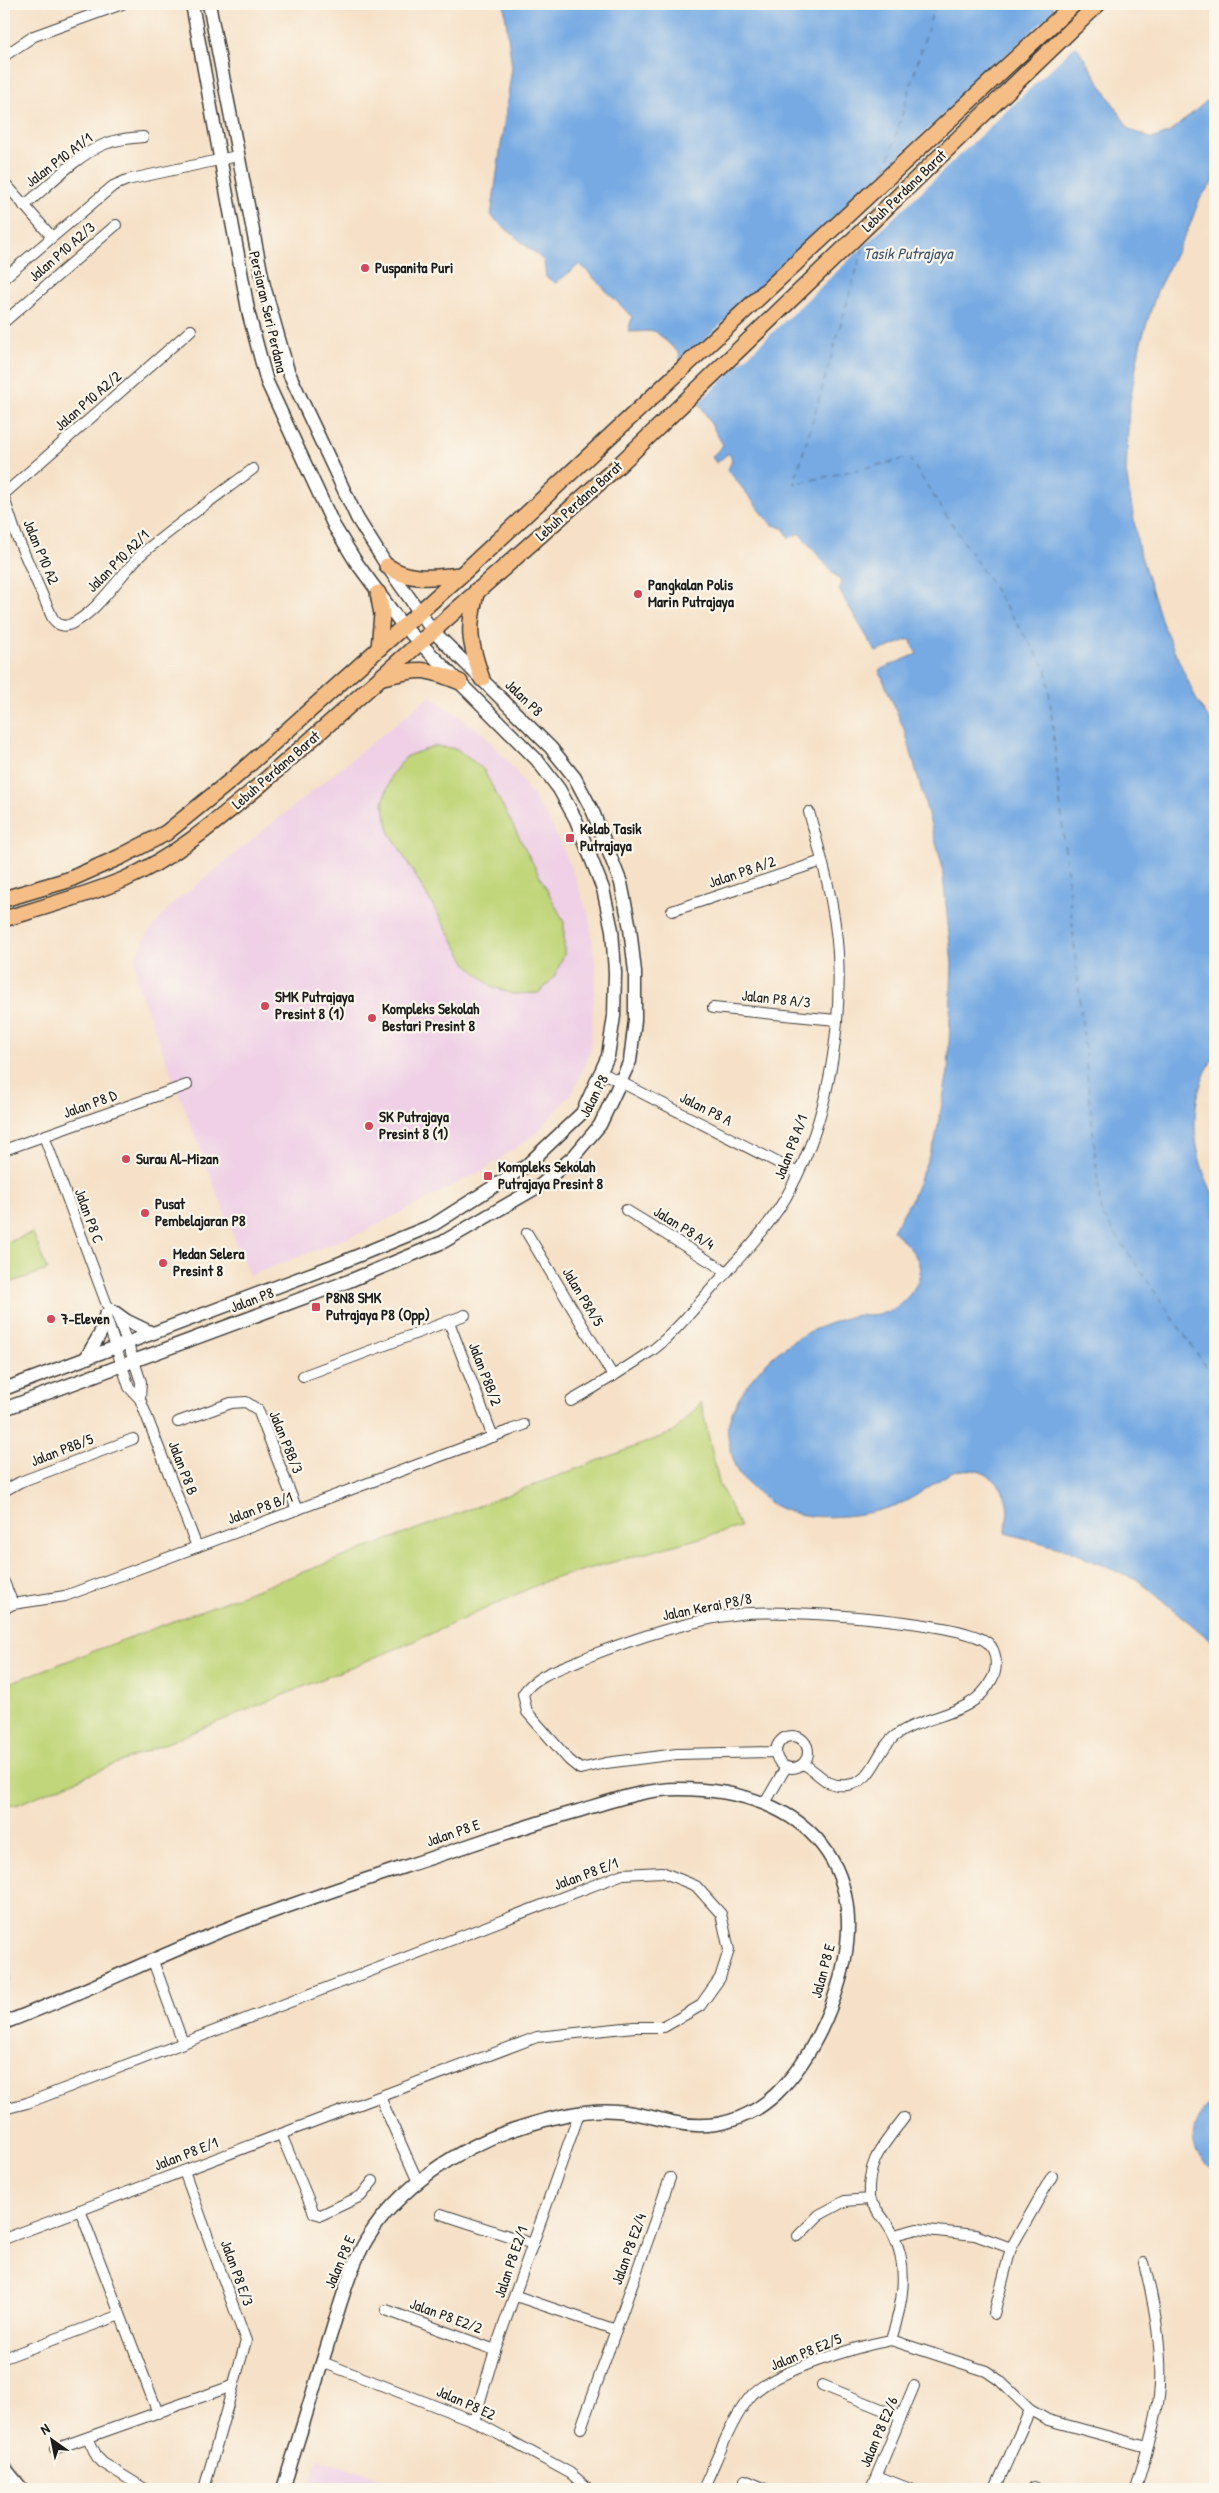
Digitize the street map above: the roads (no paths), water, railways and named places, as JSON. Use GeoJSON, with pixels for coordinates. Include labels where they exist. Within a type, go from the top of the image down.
{"type":"FeatureCollection","features":[{"type":"Feature","properties":{"kind":"main road","name":"Lebuh Perdana Barat"},"geometry":{"type":"LineString","coordinates":[[4,899],[68,880],[120,858],[166,833],[234,778],[461,575],[1074,4]]}},
{"type":"Feature","properties":{"kind":"main road","name":"Lebuh Perdana Barat"},"geometry":{"type":"LineString","coordinates":[[4,919],[69,900],[124,879],[177,850],[217,821],[381,678],[432,630],[645,440],[1098,4]]}},
{"type":"Feature","properties":{"kind":"main road"},"geometry":{"type":"LineString","coordinates":[[387,566],[396,573],[416,577],[461,575]]}},
{"type":"Feature","properties":{"kind":"main road"},"geometry":{"type":"LineString","coordinates":[[478,590],[470,616],[469,632],[482,679]]}},
{"type":"Feature","properties":{"kind":"main road"},"geometry":{"type":"LineString","coordinates":[[378,593],[382,614],[379,648]]}},
{"type":"Feature","properties":{"kind":"main road"},"geometry":{"type":"LineString","coordinates":[[381,678],[416,670],[429,670],[460,682]]}},
{"type":"Feature","properties":{"kind":"street"},"geometry":{"type":"LineString","coordinates":[[4,56],[34,36],[122,4]]}},
{"type":"Feature","properties":{"kind":"street","name":"Persiaran Seri Perdana"},"geometry":{"type":"LineString","coordinates":[[192,4],[249,315],[267,382],[334,526],[378,593],[403,626]]}},
{"type":"Feature","properties":{"kind":"street","name":"Persiaran Seri Perdana"},"geometry":{"type":"LineString","coordinates":[[209,4],[237,156],[264,286],[288,371],[357,518],[387,566],[419,611]]}},
{"type":"Feature","properties":{"kind":"street","name":"Jalan P10 A1/1"},"geometry":{"type":"LineString","coordinates":[[24,206],[88,154],[103,145],[118,140],[143,137]]}},
{"type":"Feature","properties":{"kind":"street"},"geometry":{"type":"LineString","coordinates":[[4,278],[51,236],[113,186],[127,180],[237,156]]}},
{"type":"Feature","properties":{"kind":"street"},"geometry":{"type":"LineString","coordinates":[[4,182],[51,236]]}},
{"type":"Feature","properties":{"kind":"street","name":"Jalan P10 A2/3"},"geometry":{"type":"LineString","coordinates":[[4,322],[116,225]]}},
{"type":"Feature","properties":{"kind":"street","name":"Jalan P10 A2/2"},"geometry":{"type":"LineString","coordinates":[[4,494],[192,330]]}},
{"type":"Feature","properties":{"kind":"street","name":"Jalan P10 A2/1"},"geometry":{"type":"LineString","coordinates":[[52,617],[60,625],[73,623],[123,577],[142,554],[253,469]]}},
{"type":"Feature","properties":{"kind":"street","name":"Jalan P10 A2"},"geometry":{"type":"LineString","coordinates":[[4,498],[17,537],[52,617]]}},
{"type":"Feature","properties":{"kind":"street","name":"Jalan P8"},"geometry":{"type":"LineString","coordinates":[[4,1408],[134,1362],[349,1281],[449,1239],[541,1185],[574,1156],[600,1125],[630,1061],[635,1020],[634,972],[630,928],[621,883],[593,812],[575,778],[552,748],[432,630],[419,611]]}},
{"type":"Feature","properties":{"kind":"street","name":"Jalan P8"},"geometry":{"type":"LineString","coordinates":[[4,1388],[433,1226],[526,1166],[555,1141],[582,1113],[608,1056],[614,1016],[615,972],[612,930],[603,889],[576,820],[559,789],[537,760],[403,626]]}},
{"type":"Feature","properties":{"kind":"street","name":"Jalan P8 A/1"},"geometry":{"type":"LineString","coordinates":[[571,1402],[655,1347],[727,1272],[752,1244],[791,1189],[814,1136],[828,1081],[836,1020],[838,954],[830,891],[809,812]]}},
{"type":"Feature","properties":{"kind":"street","name":"Jalan P8 A/2"},"geometry":{"type":"LineString","coordinates":[[672,911],[822,861]]}},
{"type":"Feature","properties":{"kind":"street","name":"Jalan P8 A/3"},"geometry":{"type":"LineString","coordinates":[[714,1008],[836,1020]]}},
{"type":"Feature","properties":{"kind":"street","name":"Jalan P8 A"},"geometry":{"type":"LineString","coordinates":[[601,1072],[798,1173]]}},
{"type":"Feature","properties":{"kind":"street","name":"Jalan P8 D"},"geometry":{"type":"LineString","coordinates":[[4,1150],[187,1085]]}},
{"type":"Feature","properties":{"kind":"street","name":"Jalan P8 C"},"geometry":{"type":"LineString","coordinates":[[44,1136],[121,1345]]}},
{"type":"Feature","properties":{"kind":"street","name":"Jalan P8 A/4"},"geometry":{"type":"LineString","coordinates":[[626,1210],[727,1272]]}},
{"type":"Feature","properties":{"kind":"street","name":"Jalan P8A/5"},"geometry":{"type":"LineString","coordinates":[[527,1233],[613,1376]]}},
{"type":"Feature","properties":{"kind":"street"},"geometry":{"type":"LineString","coordinates":[[86,1358],[100,1334],[109,1311],[152,1333]]}},
{"type":"Feature","properties":{"kind":"street"},"geometry":{"type":"LineString","coordinates":[[303,1376],[465,1315]]}},
{"type":"Feature","properties":{"kind":"street","name":"Jalan P8B/2"},"geometry":{"type":"LineString","coordinates":[[449,1322],[493,1437]]}},
{"type":"Feature","properties":{"kind":"street","name":"Jalan P8 B"},"geometry":{"type":"LineString","coordinates":[[121,1345],[134,1362],[141,1382],[140,1399]]}},
{"type":"Feature","properties":{"kind":"street","name":"Jalan P8 B"},"geometry":{"type":"LineString","coordinates":[[121,1345],[121,1366],[129,1387],[140,1399],[197,1547]]}},
{"type":"Feature","properties":{"kind":"street","name":"Jalan P8B/3"},"geometry":{"type":"LineString","coordinates":[[178,1422],[231,1403],[246,1402],[258,1410],[297,1510]]}},
{"type":"Feature","properties":{"kind":"street","name":"Jalan P8 B/1"},"geometry":{"type":"LineString","coordinates":[[8,1606],[65,1596],[524,1425]]}},
{"type":"Feature","properties":{"kind":"street","name":"Jalan P8B/5"},"geometry":{"type":"LineString","coordinates":[[4,1491],[20,1482],[133,1439]]}},
{"type":"Feature","properties":{"kind":"street"},"geometry":{"type":"LineString","coordinates":[[4,1582],[8,1606]]}},
{"type":"Feature","properties":{"kind":"street","name":"Jalan Kerai P8/8"},"geometry":{"type":"LineString","coordinates":[[776,1752],[677,1754],[606,1763],[580,1769],[569,1760],[527,1712],[524,1694],[528,1687],[542,1677],[630,1639],[729,1616],[765,1611],[836,1616],[952,1630],[982,1640],[993,1650],[995,1672],[979,1697],[954,1712],[897,1734],[886,1744],[864,1779],[853,1785],[841,1786],[829,1783],[804,1764]]}},
{"type":"Feature","properties":{"kind":"street"},"geometry":{"type":"LineString","coordinates":[[792,1736],[804,1741],[808,1752],[804,1764],[799,1767],[786,1767],[781,1764],[776,1752],[781,1741],[792,1736]]}},
{"type":"Feature","properties":{"kind":"street"},"geometry":{"type":"LineString","coordinates":[[765,1803],[786,1767]]}},
{"type":"Feature","properties":{"kind":"street","name":"Jalan P8 E"},"geometry":{"type":"LineString","coordinates":[[4,2023],[225,1930],[517,1829],[627,1796],[675,1789],[708,1790],[739,1794],[765,1803],[794,1818],[821,1845],[841,1881],[847,1907],[849,1931],[840,1982],[828,2015],[796,2073],[775,2095],[754,2112],[735,2121],[711,2125],[679,2124],[615,2110],[579,2114],[533,2123],[499,2134],[459,2154],[418,2182],[398,2201],[366,2241],[344,2294],[283,2489]]}},
{"type":"Feature","properties":{"kind":"street","name":"Jalan P8 E/1"},"geometry":{"type":"LineString","coordinates":[[4,2108],[27,2103],[623,1874],[662,1872],[696,1886],[720,1914],[729,1950],[720,1978],[700,2006],[664,2027],[634,2027],[537,2037],[4,2239]]}},
{"type":"Feature","properties":{"kind":"street"},"geometry":{"type":"LineString","coordinates":[[153,1961],[183,2043]]}},
{"type":"Feature","properties":{"kind":"street"},"geometry":{"type":"LineString","coordinates":[[380,2097],[418,2182]]}},
{"type":"Feature","properties":{"kind":"street","name":"Jalan P8 E2/1"},"geometry":{"type":"LineString","coordinates":[[474,2421],[495,2350],[516,2296],[579,2114]]}},
{"type":"Feature","properties":{"kind":"street"},"geometry":{"type":"LineString","coordinates":[[904,2118],[877,2153],[868,2179],[869,2200],[894,2235],[904,2273],[901,2308],[891,2340],[986,2371],[999,2380],[1030,2410],[1048,2420],[1147,2447]]}},
{"type":"Feature","properties":{"kind":"street"},"geometry":{"type":"LineString","coordinates":[[281,2134],[314,2213],[321,2215],[362,2196],[373,2181]]}},
{"type":"Feature","properties":{"kind":"street","name":"Jalan P8 E/3"},"geometry":{"type":"LineString","coordinates":[[184,2171],[246,2341],[204,2489]]}},
{"type":"Feature","properties":{"kind":"street"},"geometry":{"type":"LineString","coordinates":[[994,2314],[1011,2248],[1052,2176]]}},
{"type":"Feature","properties":{"kind":"street","name":"Jalan P8 E2/4"},"geometry":{"type":"LineString","coordinates":[[581,2428],[670,2178]]}},
{"type":"Feature","properties":{"kind":"street"},"geometry":{"type":"LineString","coordinates":[[798,2236],[819,2215],[845,2201],[869,2200]]}},
{"type":"Feature","properties":{"kind":"street"},"geometry":{"type":"LineString","coordinates":[[80,2210],[158,2413]]}},
{"type":"Feature","properties":{"kind":"street"},"geometry":{"type":"LineString","coordinates":[[441,2214],[533,2244]]}},
{"type":"Feature","properties":{"kind":"street"},"geometry":{"type":"LineString","coordinates":[[894,2235],[917,2229],[975,2235],[1011,2248]]}},
{"type":"Feature","properties":{"kind":"street"},"geometry":{"type":"LineString","coordinates":[[1136,2489],[1160,2385],[1154,2307],[1144,2263]]}},
{"type":"Feature","properties":{"kind":"street"},"geometry":{"type":"LineString","coordinates":[[516,2296],[616,2330]]}},
{"type":"Feature","properties":{"kind":"street","name":"Jalan P8 E2/2"},"geometry":{"type":"LineString","coordinates":[[386,2310],[495,2350]]}},
{"type":"Feature","properties":{"kind":"street"},"geometry":{"type":"LineString","coordinates":[[7,2358],[120,2315]]}},
{"type":"Feature","properties":{"kind":"street","name":"Jalan P8 E2/5"},"geometry":{"type":"LineString","coordinates":[[703,2489],[731,2430],[750,2396],[781,2376],[860,2346],[891,2340]]}},
{"type":"Feature","properties":{"kind":"street","name":"Jalan P8 E2"},"geometry":{"type":"LineString","coordinates":[[322,2362],[474,2421],[570,2473],[589,2489]]}},
{"type":"Feature","properties":{"kind":"street"},"geometry":{"type":"LineString","coordinates":[[822,2385],[901,2418]]}},
{"type":"Feature","properties":{"kind":"street"},"geometry":{"type":"LineString","coordinates":[[55,2449],[232,2386]]}},
{"type":"Feature","properties":{"kind":"street","name":"Jalan P8 E2/6"},"geometry":{"type":"LineString","coordinates":[[871,2489],[914,2386]]}},
{"type":"Feature","properties":{"kind":"street"},"geometry":{"type":"LineString","coordinates":[[995,2489],[1030,2410]]}},
{"type":"Feature","properties":{"kind":"street"},"geometry":{"type":"LineString","coordinates":[[88,2438],[97,2456],[103,2463],[145,2489]]}},
{"type":"Feature","properties":{"kind":"street"},"geometry":{"type":"LineString","coordinates":[[4,2467],[22,2489]]}},
{"type":"Feature","properties":{"kind":"street"},"geometry":{"type":"LineString","coordinates":[[877,2476],[910,2489]]}},
{"type":"Feature","properties":{"kind":"street"},"geometry":{"type":"LineString","coordinates":[[745,2480],[766,2489]]}},
{"type":"Feature","properties":{"kind":"water","name":"Tasik Putrajaya"},"geometry":{"type":"Polygon","coordinates":[[[504,4],[1052,4],[1059,26],[1077,47],[1129,129],[1152,139],[1170,132],[1215,94],[1215,180],[1200,198],[1190,225],[1157,291],[1140,345],[1129,407],[1126,472],[1139,550],[1163,625],[1197,701],[1215,728],[1215,1056],[1199,1089],[1195,1126],[1201,1163],[1215,1197],[1215,1644],[1139,1581],[1067,1550],[1006,1533],[1008,1507],[1004,1494],[993,1479],[977,1471],[967,1470],[949,1474],[911,1499],[882,1510],[827,1517],[809,1516],[776,1506],[763,1497],[738,1473],[728,1439],[728,1426],[741,1395],[763,1366],[777,1353],[806,1333],[853,1316],[879,1314],[894,1309],[910,1294],[919,1275],[920,1267],[913,1252],[893,1231],[911,1200],[935,1141],[948,1072],[952,964],[942,865],[906,734],[879,670],[917,654],[910,639],[876,652],[839,590],[842,583],[799,533],[789,538],[784,529],[771,524],[728,470],[732,460],[729,453],[716,463],[712,457],[723,445],[698,401],[684,384],[679,353],[655,331],[628,332],[632,317],[580,264],[556,283],[546,277],[544,261],[491,216],[512,67],[504,4]]]}},
{"type":"Feature","properties":{"kind":"water"},"geometry":{"type":"Polygon","coordinates":[[[1215,2098],[1215,2170],[1200,2158],[1193,2135],[1199,2118],[1215,2098]]]}},
{"type":"Feature","properties":{"kind":"place","name":"Puspanita Puri"},"geometry":{"type":"Point","coordinates":[365,268]}},
{"type":"Feature","properties":{"kind":"place","name":"Pangkalan Polis Marin Putrajaya"},"geometry":{"type":"Point","coordinates":[638,594]}},
{"type":"Feature","properties":{"kind":"place","name":"Kelab Tasik Putrajaya"},"geometry":{"type":"Point","coordinates":[570,838]}},
{"type":"Feature","properties":{"kind":"place","name":"SMK Putrajaya Presint 8 (1)"},"geometry":{"type":"Point","coordinates":[265,1006]}},
{"type":"Feature","properties":{"kind":"place","name":"Kompleks Sekolah Bestari Presint 8"},"geometry":{"type":"Point","coordinates":[372,1018]}},
{"type":"Feature","properties":{"kind":"place","name":"SK Putrajaya Presint 8 (1)"},"geometry":{"type":"Point","coordinates":[369,1126]}},
{"type":"Feature","properties":{"kind":"place","name":"Surau Al-Mizan"},"geometry":{"type":"Point","coordinates":[126,1159]}},
{"type":"Feature","properties":{"kind":"place","name":"Kompleks Sekolah Putrajaya Presint 8"},"geometry":{"type":"Point","coordinates":[488,1176]}},
{"type":"Feature","properties":{"kind":"place","name":"Pusat Pembelajaran P8"},"geometry":{"type":"Point","coordinates":[145,1213]}},
{"type":"Feature","properties":{"kind":"place","name":"Medan Selera Presint 8"},"geometry":{"type":"Point","coordinates":[163,1263]}},
{"type":"Feature","properties":{"kind":"place","name":"P8N8 SMK Putrajaya P8 (Opp)"},"geometry":{"type":"Point","coordinates":[316,1307]}},
{"type":"Feature","properties":{"kind":"place","name":"7-Eleven"},"geometry":{"type":"Point","coordinates":[51,1319]}}]}
